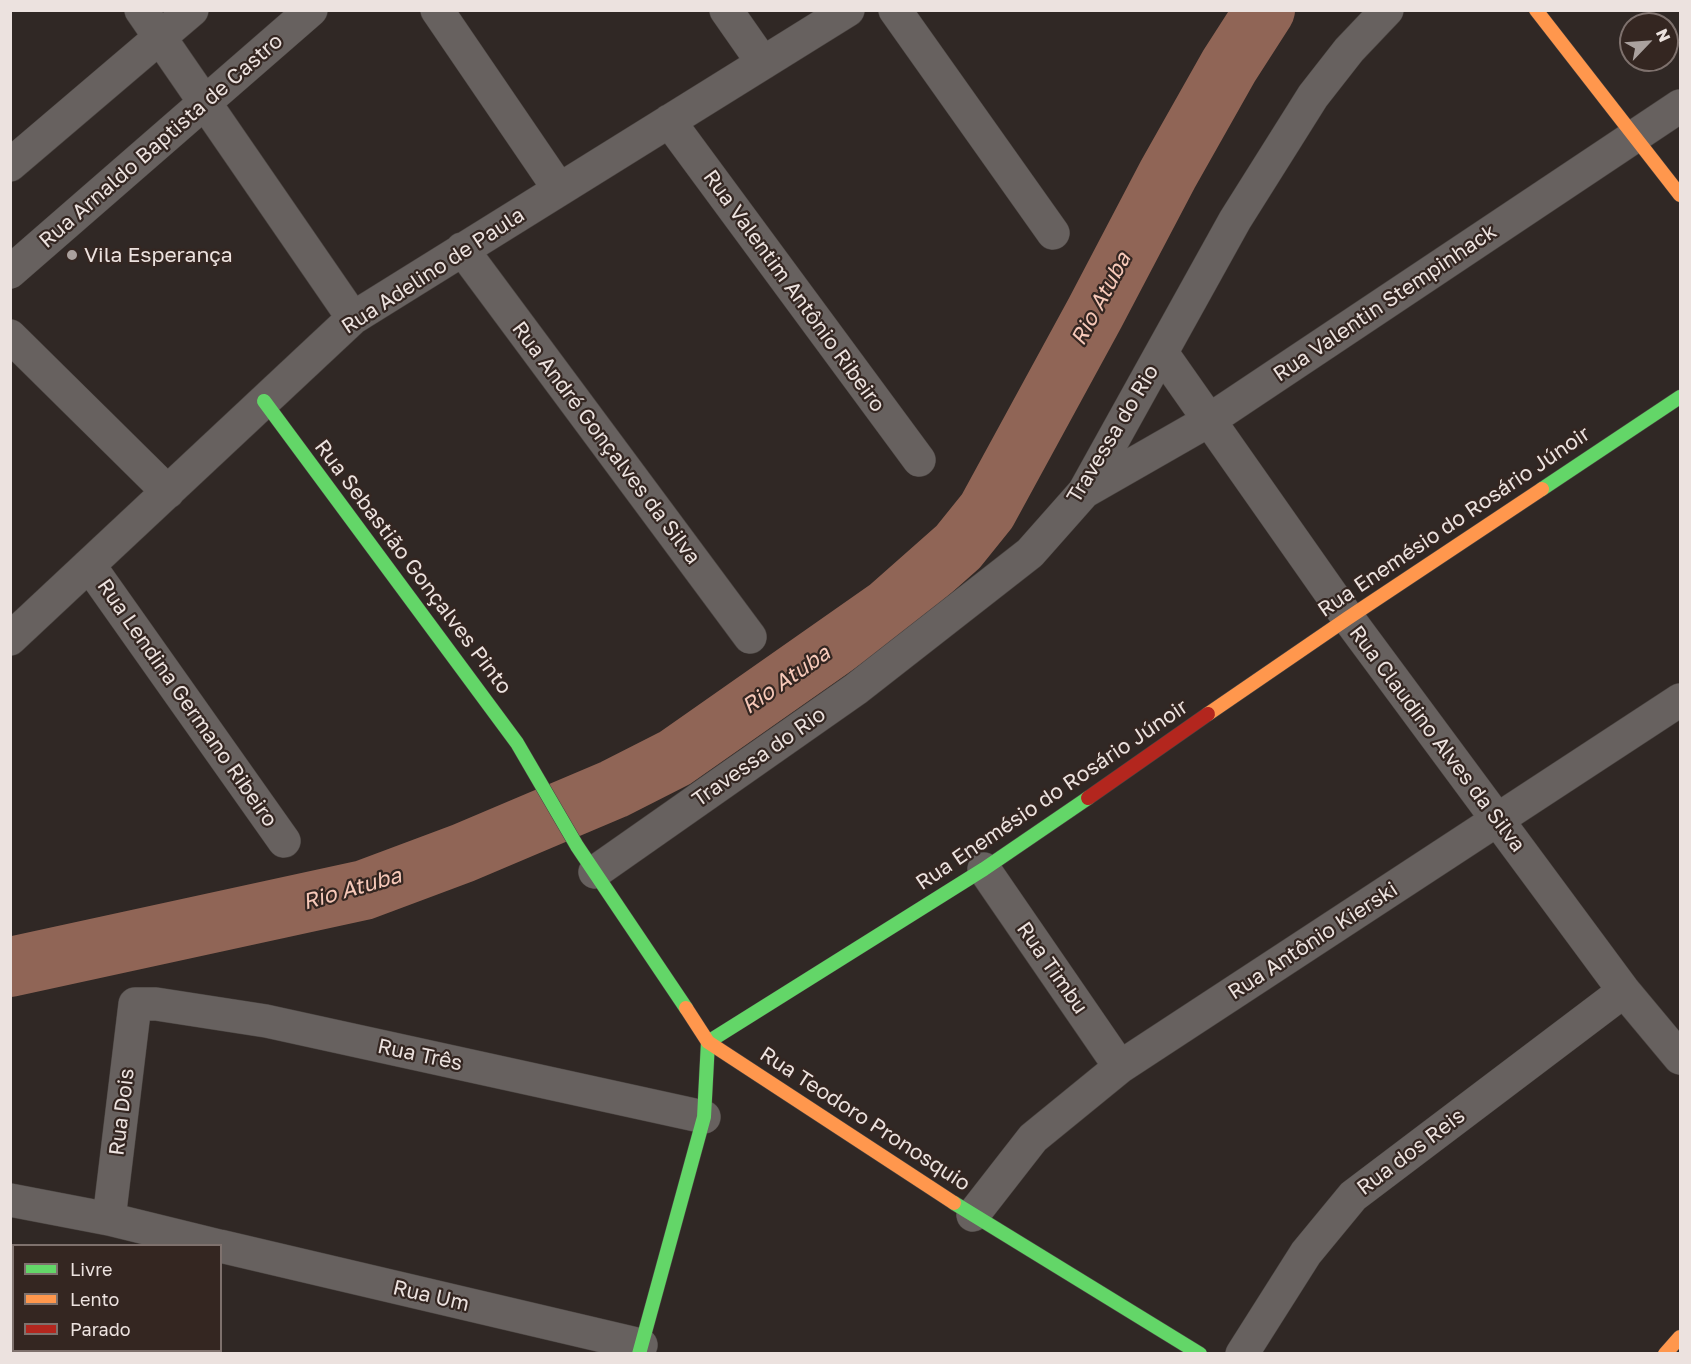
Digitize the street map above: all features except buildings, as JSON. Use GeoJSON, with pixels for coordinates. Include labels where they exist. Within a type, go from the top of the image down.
{"type":"FeatureCollection","features":[{"type":"Feature","properties":{"kind":"street"},"geometry":{"type":"LineString","coordinates":[[141,10],[353,318]]}},
{"type":"Feature","properties":{"kind":"street"},"geometry":{"type":"LineString","coordinates":[[10,165],[192,10]]}},
{"type":"Feature","properties":{"kind":"street","name":"Rua Arnaldo Baptista de Castro"},"geometry":{"type":"LineString","coordinates":[[10,272],[311,10]]}},
{"type":"Feature","properties":{"kind":"street"},"geometry":{"type":"LineString","coordinates":[[437,10],[559,189]]}},
{"type":"Feature","properties":{"kind":"street"},"geometry":{"type":"LineString","coordinates":[[726,10],[762,63]]}},
{"type":"Feature","properties":{"kind":"street","name":"Rua Adelino de Paula"},"geometry":{"type":"LineString","coordinates":[[10,639],[353,318],[848,10]]}},
{"type":"Feature","properties":{"kind":"street"},"geometry":{"type":"LineString","coordinates":[[895,10],[1053,233]]}},
{"type":"Feature","properties":{"kind":"street","name":"Travessa do Rio"},"geometry":{"type":"LineString","coordinates":[[586,859],[856,689],[1029,553],[1083,492],[1235,219],[1313,96],[1349,50],[1387,10]]}},
{"type":"Feature","properties":{"kind":"street"},"geometry":{"type":"LineString","coordinates":[[1536,10],[1680,195]]}},
{"type":"Feature","properties":{"kind":"street","name":"Rua Valentin Stempinhack"},"geometry":{"type":"LineString","coordinates":[[1083,492],[1208,421],[1680,106]]}},
{"type":"Feature","properties":{"kind":"street","name":"Rua Valentim Antônio Ribeiro"},"geometry":{"type":"LineString","coordinates":[[669,122],[919,460]]}},
{"type":"Feature","properties":{"kind":"street","name":"Rua André Gonçalves da Silva"},"geometry":{"type":"LineString","coordinates":[[462,249],[750,637]]}},
{"type":"Feature","properties":{"kind":"street"},"geometry":{"type":"LineString","coordinates":[[10,336],[168,492]]}},
{"type":"Feature","properties":{"kind":"street","name":"Rua Claudino Alves da Silva"},"geometry":{"type":"LineString","coordinates":[[1162,353],[1348,618],[1624,991],[1680,1058]]}},
{"type":"Feature","properties":{"kind":"street","name":"Rua Enemésio do Rosário Júnoir"},"geometry":{"type":"LineString","coordinates":[[708,1042],[984,869],[1348,618],[1680,397]]}},
{"type":"Feature","properties":{"kind":"street","name":"Rua Sebastião Gonçalves Pinto"},"geometry":{"type":"LineString","coordinates":[[264,401],[510,733],[528,759],[586,859]]}},
{"type":"Feature","properties":{"kind":"street","name":"Rua Lendina Germano Ribeiro"},"geometry":{"type":"LineString","coordinates":[[89,565],[284,841]]}},
{"type":"Feature","properties":{"kind":"street","name":"Rua Antônio Kierski"},"geometry":{"type":"LineString","coordinates":[[973,1215],[1033,1138],[1120,1067],[1680,699]]}},
{"type":"Feature","properties":{"kind":"street","name":"Rua Teodoro Pronosquio"},"geometry":{"type":"LineString","coordinates":[[586,859],[708,1042],[973,1215],[1200,1353]]}},
{"type":"Feature","properties":{"kind":"street","name":"Rua Timbu"},"geometry":{"type":"LineString","coordinates":[[984,869],[1120,1067]]}},
{"type":"Feature","properties":{"kind":"street","name":"Rua dos Reis"},"geometry":{"type":"LineString","coordinates":[[1242,1353],[1306,1253],[1353,1196],[1624,991]]}},
{"type":"Feature","properties":{"kind":"street","name":"Rua Três"},"geometry":{"type":"LineString","coordinates":[[135,1004],[156,1004],[266,1021],[704,1117]]}},
{"type":"Feature","properties":{"kind":"street","name":"Rua Dois"},"geometry":{"type":"LineString","coordinates":[[109,1220],[135,1004]]}},
{"type":"Feature","properties":{"kind":"street"},"geometry":{"type":"LineString","coordinates":[[640,1349],[704,1117],[708,1042]]}},
{"type":"Feature","properties":{"kind":"street","name":"Rua Um"},"geometry":{"type":"LineString","coordinates":[[10,1200],[211,1244]]}},
{"type":"Feature","properties":{"kind":"street","name":"Rua Um"},"geometry":{"type":"LineString","coordinates":[[222,1246],[640,1349]]}},
{"type":"Feature","properties":{"kind":"street"},"geometry":{"type":"LineString","coordinates":[[1665,1353],[1680,1337]]}},
{"type":"Feature","properties":{"kind":"waterway","name":"Rio Atuba"},"geometry":{"type":"LineString","coordinates":[[10,967],[364,890],[463,853],[614,789],[675,758],[889,608],[958,547],[987,511],[1168,174],[1229,66],[1265,10]]}},
{"type":"Feature","properties":{"kind":"traffic: fast"},"geometry":{"type":"LineString","coordinates":[[1542,489],[1680,397]]}},
{"type":"Feature","properties":{"kind":"traffic: fast"},"geometry":{"type":"LineString","coordinates":[[264,401],[517,743],[577,846],[686,1008]]}},
{"type":"Feature","properties":{"kind":"traffic: fast"},"geometry":{"type":"LineString","coordinates":[[639,1354],[704,1117],[708,1042],[984,869],[1088,798]]}},
{"type":"Feature","properties":{"kind":"traffic: fast"},"geometry":{"type":"LineString","coordinates":[[954,1203],[1200,1354]]}},
{"type":"Feature","properties":{"kind":"traffic: slow"},"geometry":{"type":"LineString","coordinates":[[1536,10],[1680,195]]}},
{"type":"Feature","properties":{"kind":"traffic: slow"},"geometry":{"type":"LineString","coordinates":[[1208,714],[1542,489]]}},
{"type":"Feature","properties":{"kind":"traffic: slow"},"geometry":{"type":"LineString","coordinates":[[686,1008],[708,1042],[954,1203]]}},
{"type":"Feature","properties":{"kind":"traffic: slow"},"geometry":{"type":"LineString","coordinates":[[1665,1354],[1680,1337]]}},
{"type":"Feature","properties":{"kind":"traffic: jam"},"geometry":{"type":"LineString","coordinates":[[1088,798],[1208,714]]}},
{"type":"Feature","properties":{"kind":"place","name":"Vila Esperança"},"geometry":{"type":"Point","coordinates":[72,255]}}]}
